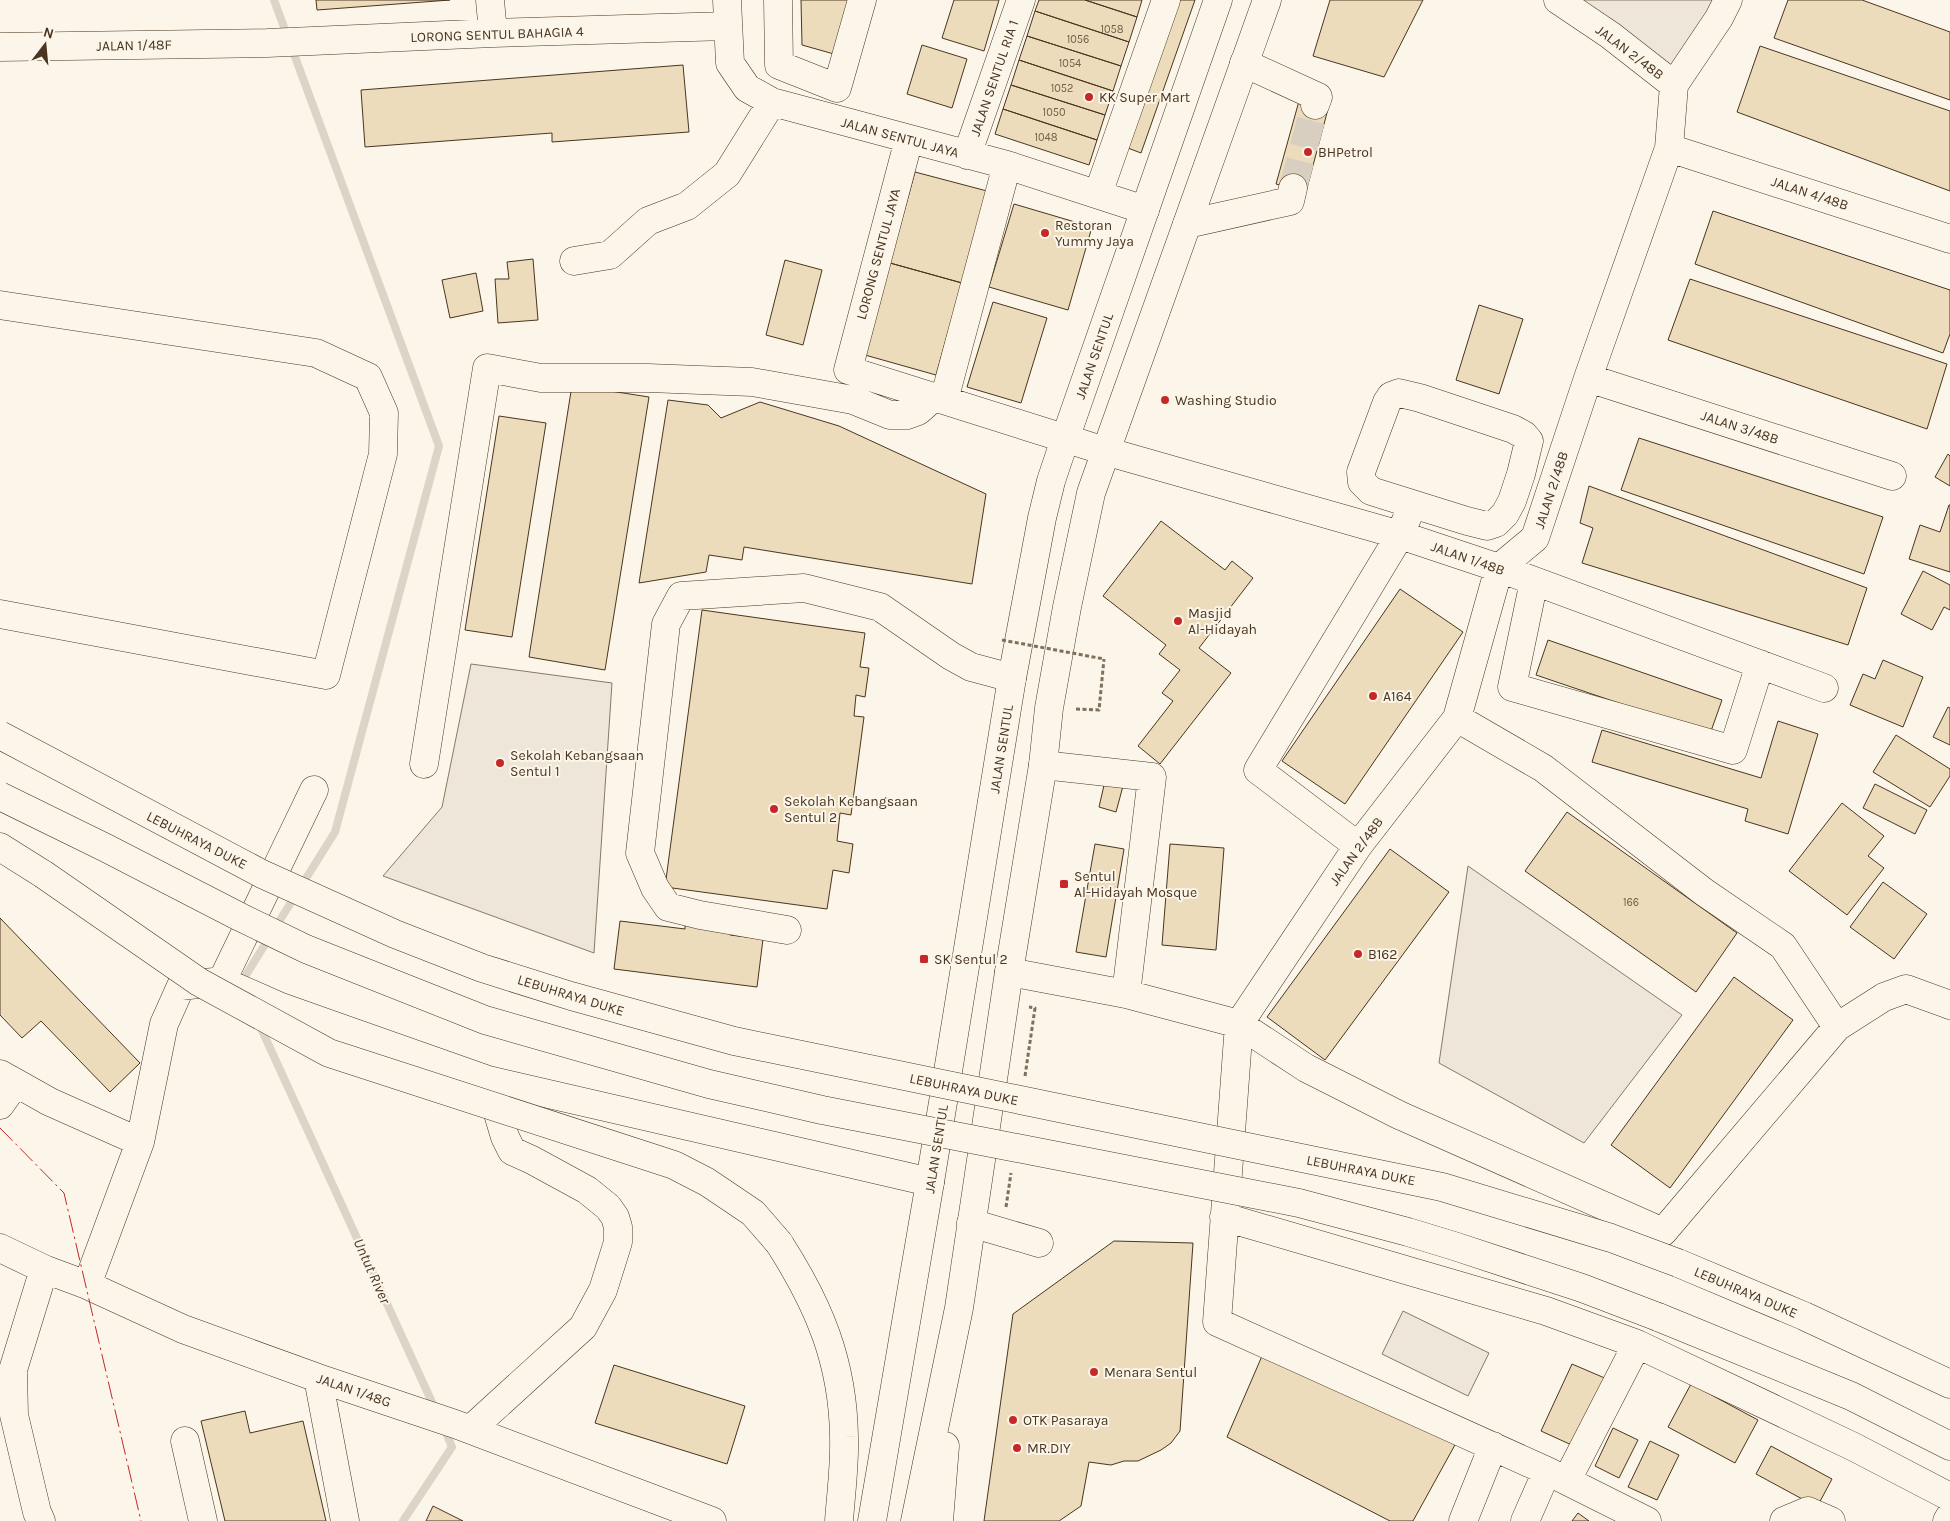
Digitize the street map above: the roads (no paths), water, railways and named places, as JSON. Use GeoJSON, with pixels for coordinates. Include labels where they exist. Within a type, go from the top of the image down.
{"type":"FeatureCollection","features":[{"type":"Feature","properties":{"kind":"main road"},"geometry":{"type":"LineString","coordinates":[[490,0],[493,33]]}},
{"type":"Feature","properties":{"kind":"main road"},"geometry":{"type":"LineString","coordinates":[[778,0],[779,65],[837,88],[862,0]]}},
{"type":"Feature","properties":{"kind":"main road","name":"JALAN SENTUL RIA 1"},"geometry":{"type":"LineString","coordinates":[[968,155],[1021,0]]}},
{"type":"Feature","properties":{"kind":"main road"},"geometry":{"type":"LineString","coordinates":[[1098,194],[1166,0]]}},
{"type":"Feature","properties":{"kind":"main road","name":"JALAN SENTUL"},"geometry":{"type":"LineString","coordinates":[[872,1521],[916,1268],[1012,678],[1042,518],[1051,481],[1065,438],[1218,0]]}},
{"type":"Feature","properties":{"kind":"main road"},"geometry":{"type":"LineString","coordinates":[[940,1521],[942,1468],[958,1308],[1009,972],[1043,766],[1049,708],[1067,607],[1092,493],[1105,451],[1267,0]]}},
{"type":"Feature","properties":{"kind":"main road","name":"JALAN 2/48B"},"geometry":{"type":"LineString","coordinates":[[1239,1024],[1358,846],[1457,718],[1499,568],[1535,538],[1588,378],[1669,148],[1674,85],[1610,35],[1558,0]]}},
{"type":"Feature","properties":{"kind":"main road"},"geometry":{"type":"LineString","coordinates":[[1674,85],[1719,18],[1728,0]]}},
{"type":"Feature","properties":{"kind":"main road","name":"LORONG SENTUL BAHAGIA 4"},"geometry":{"type":"LineString","coordinates":[[267,43],[493,33],[727,13]]}},
{"type":"Feature","properties":{"kind":"main road","name":"JALAN SENTUL JAYA"},"geometry":{"type":"LineString","coordinates":[[727,13],[730,63],[747,88],[772,102],[1007,166],[1145,210]]}},
{"type":"Feature","properties":{"kind":"main road","name":"JALAN 1/48F"},"geometry":{"type":"LineString","coordinates":[[0,47],[267,43]]}},
{"type":"Feature","properties":{"kind":"main road"},"geometry":{"type":"LineString","coordinates":[[1244,63],[1318,97],[1315,105]]}},
{"type":"Feature","properties":{"kind":"main road"},"geometry":{"type":"LineString","coordinates":[[574,261],[610,255],[648,221],[687,206],[727,174],[772,102]]}},
{"type":"Feature","properties":{"kind":"main road","name":"LORONG SENTUL JAYA"},"geometry":{"type":"LineString","coordinates":[[848,370],[909,139]]}},
{"type":"Feature","properties":{"kind":"main road","name":"JALAN 4/48B"},"geometry":{"type":"LineString","coordinates":[[1669,148],[1950,239]]}},
{"type":"Feature","properties":{"kind":"main road"},"geometry":{"type":"LineString","coordinates":[[424,764],[487,368],[541,378],[648,378],[752,382],[853,400],[890,414],[906,415],[918,411],[939,399],[1007,166]]}},
{"type":"Feature","properties":{"kind":"main road"},"geometry":{"type":"LineString","coordinates":[[1187,224],[1290,201],[1293,188]]}},
{"type":"Feature","properties":{"kind":"main road"},"geometry":{"type":"LineString","coordinates":[[0,305],[316,353],[368,377],[384,412],[383,454],[326,675],[0,614]]}},
{"type":"Feature","properties":{"kind":"main road","name":"JALAN 1/48B"},"geometry":{"type":"LineString","coordinates":[[848,370],[1105,451],[1400,535],[1499,568],[1824,688]]}},
{"type":"Feature","properties":{"kind":"main road","name":"JALAN 3/48B"},"geometry":{"type":"LineString","coordinates":[[1588,378],[1892,476]]}},
{"type":"Feature","properties":{"kind":"main road"},"geometry":{"type":"LineString","coordinates":[[1399,393],[1420,398],[1513,429],[1524,435],[1529,441],[1512,501],[1505,514],[1496,523],[1487,526],[1412,504],[1371,491],[1362,482],[1361,472],[1390,396],[1399,393]]}},
{"type":"Feature","properties":{"kind":"main road"},"geometry":{"type":"LineString","coordinates":[[1358,846],[1258,770],[1400,535],[1412,504]]}},
{"type":"Feature","properties":{"kind":"main road"},"geometry":{"type":"LineString","coordinates":[[1534,581],[1512,687],[1733,750],[1760,664]]}},
{"type":"Feature","properties":{"kind":"main road"},"geometry":{"type":"LineString","coordinates":[[787,930],[700,915],[668,907],[655,888],[640,853],[666,624],[681,596],[804,588],[880,608],[951,656],[971,667],[1012,678]]}},
{"type":"Feature","properties":{"kind":"main road"},"geometry":{"type":"LineString","coordinates":[[1457,718],[1543,768],[1704,892],[1783,946],[1837,1027]]}},
{"type":"Feature","properties":{"kind":"main road","name":"LEBUHRAYA DUKE"},"geometry":{"type":"LineString","coordinates":[[0,735],[262,874],[395,934],[482,968],[570,996],[734,1041],[1442,1187],[1612,1238],[1678,1263],[1804,1316],[1950,1384]]}},
{"type":"Feature","properties":{"kind":"main road"},"geometry":{"type":"LineString","coordinates":[[1043,766],[1152,777],[1126,994]]}},
{"type":"Feature","properties":{"kind":"main road"},"geometry":{"type":"LineString","coordinates":[[222,980],[314,790]]}},
{"type":"Feature","properties":{"kind":"main road"},"geometry":{"type":"LineString","coordinates":[[0,796],[306,949],[485,1020],[709,1084],[822,1110],[1299,1203],[1417,1234],[1582,1288],[1658,1317],[1851,1396],[1950,1446]]}},
{"type":"Feature","properties":{"kind":"main road"},"geometry":{"type":"LineString","coordinates":[[0,848],[43,874],[199,982],[329,1053],[674,1165],[707,1182],[753,1213],[779,1243],[802,1278],[817,1308],[834,1358],[841,1390],[844,1437],[839,1521]]}},
{"type":"Feature","properties":{"kind":"main road"},"geometry":{"type":"LineString","coordinates":[[1009,972],[1126,994],[1239,1024],[1306,1068],[1399,1115],[1663,1232],[1837,1027],[1884,997],[1906,989],[1950,1005]]}},
{"type":"Feature","properties":{"kind":"main road"},"geometry":{"type":"LineString","coordinates":[[87,1285],[140,1142],[164,1024],[182,986],[222,980],[281,1007],[488,1080],[930,1182]]}},
{"type":"Feature","properties":{"kind":"main road"},"geometry":{"type":"LineString","coordinates":[[1239,1024],[1217,1322],[1493,1446],[1647,1521]]}},
{"type":"Feature","properties":{"kind":"main road"},"geometry":{"type":"LineString","coordinates":[[463,1427],[583,1327],[603,1290],[618,1242],[618,1227],[615,1217],[608,1207],[586,1190],[512,1151],[505,1137],[488,1080]]}},
{"type":"Feature","properties":{"kind":"main road"},"geometry":{"type":"LineString","coordinates":[[5,1088],[50,1102],[140,1142]]}},
{"type":"Feature","properties":{"kind":"main road"},"geometry":{"type":"LineString","coordinates":[[1224,1217],[1546,1311],[1637,1344],[1854,1447],[1950,1498]]}},
{"type":"Feature","properties":{"kind":"main road"},"geometry":{"type":"LineString","coordinates":[[971,1223],[1039,1243]]}},
{"type":"Feature","properties":{"kind":"main road","name":"JALAN 1/48G"},"geometry":{"type":"LineString","coordinates":[[0,1248],[44,1270],[87,1285],[183,1329],[318,1378],[463,1427],[674,1514],[712,1521]]}},
{"type":"Feature","properties":{"kind":"main road"},"geometry":{"type":"LineString","coordinates":[[888,1521],[916,1268]]}},
{"type":"Feature","properties":{"kind":"main road"},"geometry":{"type":"LineString","coordinates":[[42,1521],[37,1512],[14,1416],[14,1370],[44,1270]]}},
{"type":"Feature","properties":{"kind":"main road"},"geometry":{"type":"LineString","coordinates":[[915,1521],[958,1308]]}},
{"type":"Feature","properties":{"kind":"main road"},"geometry":{"type":"LineString","coordinates":[[1525,1521],[1557,1476],[1637,1344]]}},
{"type":"Feature","properties":{"kind":"main road"},"geometry":{"type":"LineString","coordinates":[[318,1378],[345,1521]]}},
{"type":"Feature","properties":{"kind":"main road"},"geometry":{"type":"LineString","coordinates":[[185,1440],[203,1521]]}},
{"type":"Feature","properties":{"kind":"main road"},"geometry":{"type":"LineString","coordinates":[[1463,1521],[1493,1446]]}},
{"type":"Feature","properties":{"kind":"main road"},"geometry":{"type":"LineString","coordinates":[[1784,1521],[1808,1511],[1831,1521]]}},
{"type":"Feature","properties":{"kind":"main road"},"geometry":{"type":"LineString","coordinates":[[1946,1521],[1950,1516]]}},
{"type":"Feature","properties":{"kind":"waterway"},"geometry":{"type":"LineString","coordinates":[[274,0],[439,446],[335,832],[275,928]]}},
{"type":"Feature","properties":{"kind":"waterway"},"geometry":{"type":"LineString","coordinates":[[241,983],[269,938]]}},
{"type":"Feature","properties":{"kind":"waterway","name":"Untut River"},"geometry":{"type":"LineString","coordinates":[[260,1026],[436,1411]]}},
{"type":"Feature","properties":{"kind":"waterway","name":"Untut River"},"geometry":{"type":"LineString","coordinates":[[403,1521],[452,1447],[444,1428]]}},
{"type":"Feature","properties":{"kind":"tunnel"},"geometry":{"type":"LineString","coordinates":[[1293,188],[1315,105]]}},
{"type":"Feature","properties":{"kind":"place","name":"KK Super Mart"},"geometry":{"type":"Point","coordinates":[1089,97]}},
{"type":"Feature","properties":{"kind":"place","name":"BHPetrol"},"geometry":{"type":"Point","coordinates":[1308,152]}},
{"type":"Feature","properties":{"kind":"place","name":"Restoran Yummy Jaya"},"geometry":{"type":"Point","coordinates":[1045,233]}},
{"type":"Feature","properties":{"kind":"place","name":"Washing Studio"},"geometry":{"type":"Point","coordinates":[1165,400]}},
{"type":"Feature","properties":{"kind":"place","name":"Masjid Al-Hidayah"},"geometry":{"type":"Point","coordinates":[1178,621]}},
{"type":"Feature","properties":{"kind":"place","name":"A164"},"geometry":{"type":"Point","coordinates":[1373,696]}},
{"type":"Feature","properties":{"kind":"place","name":"Sekolah Kebangsaan Sentul 1"},"geometry":{"type":"Point","coordinates":[500,763]}},
{"type":"Feature","properties":{"kind":"place","name":"Sekolah Kebangsaan Sentul 2"},"geometry":{"type":"Point","coordinates":[774,809]}},
{"type":"Feature","properties":{"kind":"place","name":"Sentul Al-Hidayah Mosque"},"geometry":{"type":"Point","coordinates":[1064,884]}},
{"type":"Feature","properties":{"kind":"place","name":"B162"},"geometry":{"type":"Point","coordinates":[1358,954]}},
{"type":"Feature","properties":{"kind":"place","name":"SK Sentul 2"},"geometry":{"type":"Point","coordinates":[924,959]}},
{"type":"Feature","properties":{"kind":"place","name":"Menara Sentul"},"geometry":{"type":"Point","coordinates":[1094,1372]}},
{"type":"Feature","properties":{"kind":"place","name":"OTK Pasaraya"},"geometry":{"type":"Point","coordinates":[1013,1420]}},
{"type":"Feature","properties":{"kind":"place","name":"MR.DIY"},"geometry":{"type":"Point","coordinates":[1017,1448]}}]}
